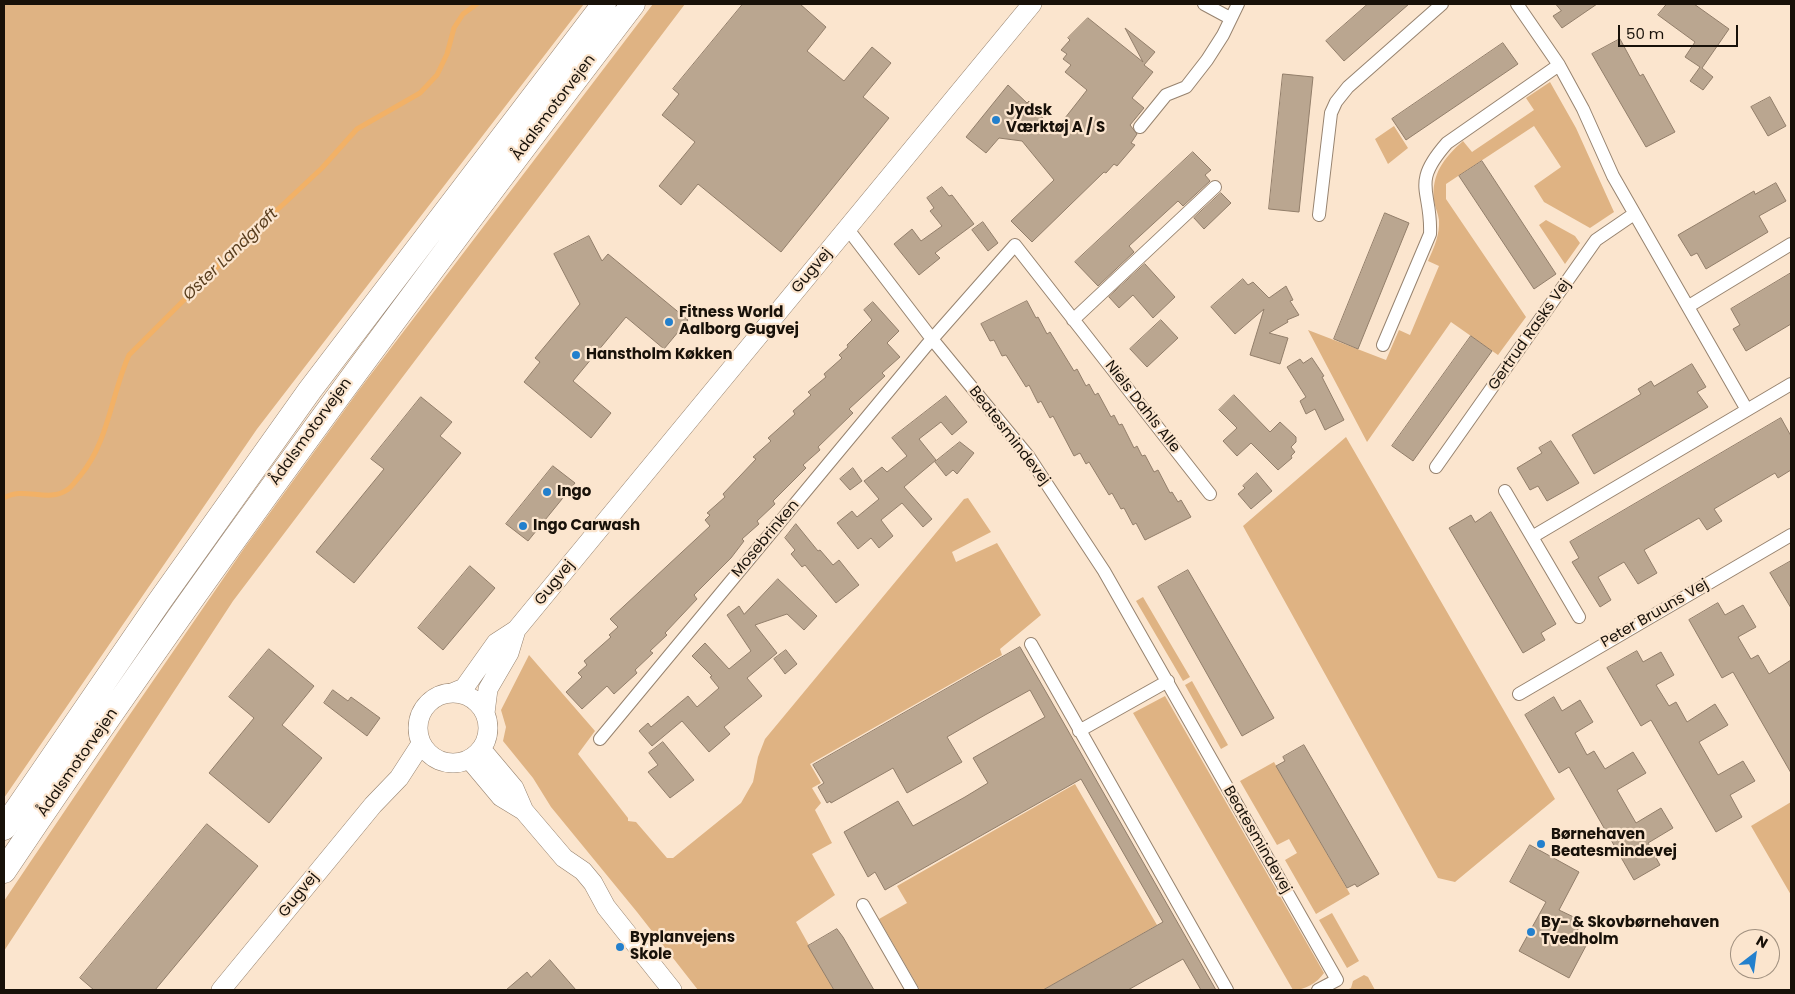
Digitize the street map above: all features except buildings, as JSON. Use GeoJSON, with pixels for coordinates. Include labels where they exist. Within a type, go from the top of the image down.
{"type":"FeatureCollection","features":[{"type":"Feature","properties":{"kind":"highway","name":"Ådalsmotorvejen"},"geometry":{"type":"LineString","coordinates":[[4,828],[159,602],[310,390],[604,4]]}},
{"type":"Feature","properties":{"kind":"highway","name":"Ådalsmotorvejen"},"geometry":{"type":"LineString","coordinates":[[4,871],[194,596],[372,348],[633,4]]}},
{"type":"Feature","properties":{"kind":"street","name":"Gugvej"},"geometry":{"type":"LineString","coordinates":[[452,693],[464,688],[496,643],[516,630],[1032,4]]}},
{"type":"Feature","properties":{"kind":"street"},"geometry":{"type":"LineString","coordinates":[[1204,4],[1230,18]]}},
{"type":"Feature","properties":{"kind":"street"},"geometry":{"type":"LineString","coordinates":[[1140,127],[1166,95],[1186,87],[1223,35],[1238,4]]}},
{"type":"Feature","properties":{"kind":"street"},"geometry":{"type":"LineString","coordinates":[[1319,215],[1331,113],[1336,102],[1348,87],[1442,4]]}},
{"type":"Feature","properties":{"kind":"street"},"geometry":{"type":"LineString","coordinates":[[1517,4],[1559,65],[1583,109],[1613,176],[1747,410]]}},
{"type":"Feature","properties":{"kind":"street"},"geometry":{"type":"LineString","coordinates":[[1383,345],[1430,234],[1431,220],[1425,198],[1424,180],[1432,160],[1447,143],[1559,65]]}},
{"type":"Feature","properties":{"kind":"street"},"geometry":{"type":"LineString","coordinates":[[1073,320],[1215,187]]}},
{"type":"Feature","properties":{"kind":"street","name":"Gertrud Rasks Vej"},"geometry":{"type":"LineString","coordinates":[[1436,467],[1596,240],[1634,214]]}},
{"type":"Feature","properties":{"kind":"street","name":"Beatesmindevej"},"geometry":{"type":"LineString","coordinates":[[847,228],[932,339],[1029,457],[1104,571],[1337,980],[1318,990]]}},
{"type":"Feature","properties":{"kind":"street"},"geometry":{"type":"LineString","coordinates":[[1689,306],[1791,244]]}},
{"type":"Feature","properties":{"kind":"street","name":"Niels Dahls Alle"},"geometry":{"type":"LineString","coordinates":[[932,339],[1015,245],[1210,494]]}},
{"type":"Feature","properties":{"kind":"street","name":"Mosebrinken"},"geometry":{"type":"LineString","coordinates":[[600,739],[932,339]]}},
{"type":"Feature","properties":{"kind":"street"},"geometry":{"type":"LineString","coordinates":[[1532,537],[1791,384]]}},
{"type":"Feature","properties":{"kind":"street"},"geometry":{"type":"LineString","coordinates":[[1505,490],[1579,617]]}},
{"type":"Feature","properties":{"kind":"street","name":"Peter Bruuns Vej"},"geometry":{"type":"LineString","coordinates":[[1519,694],[1791,536]]}},
{"type":"Feature","properties":{"kind":"street","name":"Gugvej"},"geometry":{"type":"LineString","coordinates":[[486,713],[488,689],[509,653],[516,630]]}},
{"type":"Feature","properties":{"kind":"street"},"geometry":{"type":"LineString","coordinates":[[1031,644],[1079,732],[1227,990]]}},
{"type":"Feature","properties":{"kind":"street"},"geometry":{"type":"LineString","coordinates":[[1079,732],[1168,681]]}},
{"type":"Feature","properties":{"kind":"street"},"geometry":{"type":"LineString","coordinates":[[452,693],[470,697],[478,702],[486,713],[489,733],[476,755],[456,764],[437,760],[421,744],[418,724],[421,714],[433,699],[452,693]]}},
{"type":"Feature","properties":{"kind":"street","name":"Gugvej"},"geometry":{"type":"LineString","coordinates":[[221,990],[373,805],[399,778],[421,744]]}},
{"type":"Feature","properties":{"kind":"street"},"geometry":{"type":"LineString","coordinates":[[476,755],[514,788],[524,812],[564,858],[588,877],[606,907],[672,990]]}},
{"type":"Feature","properties":{"kind":"street","name":"Gugvej"},"geometry":{"type":"LineString","coordinates":[[399,778],[437,760]]}},
{"type":"Feature","properties":{"kind":"street"},"geometry":{"type":"LineString","coordinates":[[863,905],[912,990]]}},
{"type":"Feature","properties":{"kind":"shaded area"},"geometry":{"type":"Polygon","coordinates":[[[4,4],[584,4],[257,429],[4,798],[4,4]]]}},
{"type":"Feature","properties":{"kind":"shaded area"},"geometry":{"type":"Polygon","coordinates":[[[653,4],[685,4],[233,601],[4,951],[4,901],[124,723],[245,547],[359,390],[653,4]]]}},
{"type":"Feature","properties":{"kind":"shaded area"},"geometry":{"type":"Polygon","coordinates":[[[1550,82],[1576,128],[1614,212],[1590,228],[1544,202],[1534,186],[1561,167],[1534,126],[1446,184],[1446,199],[1526,317],[1498,355],[1451,322],[1367,442],[1308,330],[1386,360],[1399,330],[1410,335],[1439,266],[1428,261],[1439,230],[1434,191],[1440,167],[1463,141],[1472,152],[1534,110],[1526,98],[1550,82]]]}},
{"type":"Feature","properties":{"kind":"shaded area"},"geometry":{"type":"Polygon","coordinates":[[[1394,126],[1408,148],[1388,164],[1375,139],[1394,126]]]}},
{"type":"Feature","properties":{"kind":"shaded area"},"geometry":{"type":"Polygon","coordinates":[[[1546,220],[1575,236],[1580,243],[1565,264],[1539,225],[1546,220]]]}},
{"type":"Feature","properties":{"kind":"shaded area"},"geometry":{"type":"Polygon","coordinates":[[[1346,437],[1555,799],[1455,882],[1438,878],[1243,526],[1346,437]]]}},
{"type":"Feature","properties":{"kind":"shaded area"},"geometry":{"type":"Polygon","coordinates":[[[968,498],[991,532],[952,552],[956,562],[997,543],[1041,615],[1000,649],[1002,655],[810,764],[821,783],[812,788],[821,803],[815,810],[832,843],[812,854],[835,895],[796,922],[834,990],[698,990],[551,807],[533,778],[503,741],[506,727],[501,710],[529,655],[595,731],[578,754],[628,818],[628,821],[636,822],[667,858],[673,858],[741,803],[753,782],[758,757],[765,739],[964,499],[968,498]]]}},
{"type":"Feature","properties":{"kind":"shaded area"},"geometry":{"type":"Polygon","coordinates":[[[1143,597],[1190,677],[1183,681],[1136,601],[1143,597]]]}},
{"type":"Feature","properties":{"kind":"shaded area"},"geometry":{"type":"Polygon","coordinates":[[[1192,681],[1228,745],[1221,749],[1185,685],[1192,681]]]}},
{"type":"Feature","properties":{"kind":"shaded area"},"geometry":{"type":"Polygon","coordinates":[[[1165,696],[1324,973],[1318,980],[1302,989],[1293,990],[1133,713],[1165,696]]]}},
{"type":"Feature","properties":{"kind":"shaded area"},"geometry":{"type":"Polygon","coordinates":[[[1274,762],[1350,894],[1316,914],[1285,860],[1297,853],[1289,839],[1277,845],[1240,781],[1274,762]]]}},
{"type":"Feature","properties":{"kind":"shaded area"},"geometry":{"type":"Polygon","coordinates":[[[1075,784],[1157,925],[1043,990],[920,990],[879,919],[907,903],[897,886],[1075,784]]]}},
{"type":"Feature","properties":{"kind":"shaded area"},"geometry":{"type":"Polygon","coordinates":[[[1791,802],[1791,895],[1751,826],[1791,802]]]}},
{"type":"Feature","properties":{"kind":"shaded area"},"geometry":{"type":"Polygon","coordinates":[[[1332,913],[1359,961],[1347,968],[1319,920],[1332,913]]]}},
{"type":"Feature","properties":{"kind":"shaded area"},"geometry":{"type":"Polygon","coordinates":[[[1364,975],[1368,977],[1375,990],[1347,990],[1351,988],[1353,981],[1364,975]]]}},
{"type":"Feature","properties":{"kind":"waterway","name":"Øster Landgrøft"},"geometry":{"type":"LineString","coordinates":[[4,498],[19,494],[60,494],[71,487],[90,462],[104,433],[129,355],[229,255],[322,168],[357,129],[420,93],[437,75],[447,54],[454,28],[463,14],[477,4]]}},
{"type":"Feature","properties":{"kind":"place","name":"Jydsk Værktøj A / S"},"geometry":{"type":"Point","coordinates":[996,120]}},
{"type":"Feature","properties":{"kind":"place","name":"Fitness World Aalborg Gugvej"},"geometry":{"type":"Point","coordinates":[669,322]}},
{"type":"Feature","properties":{"kind":"place","name":"Hanstholm Køkken"},"geometry":{"type":"Point","coordinates":[576,355]}},
{"type":"Feature","properties":{"kind":"place","name":"Ingo"},"geometry":{"type":"Point","coordinates":[547,492]}},
{"type":"Feature","properties":{"kind":"place","name":"Ingo Carwash"},"geometry":{"type":"Point","coordinates":[523,526]}},
{"type":"Feature","properties":{"kind":"place","name":"Børnehaven Beatesmindevej"},"geometry":{"type":"Point","coordinates":[1541,844]}},
{"type":"Feature","properties":{"kind":"place","name":"By- & Skovbørnehaven Tvedholm"},"geometry":{"type":"Point","coordinates":[1531,932]}},
{"type":"Feature","properties":{"kind":"place","name":"Byplanvejens Skole"},"geometry":{"type":"Point","coordinates":[620,947]}}]}
